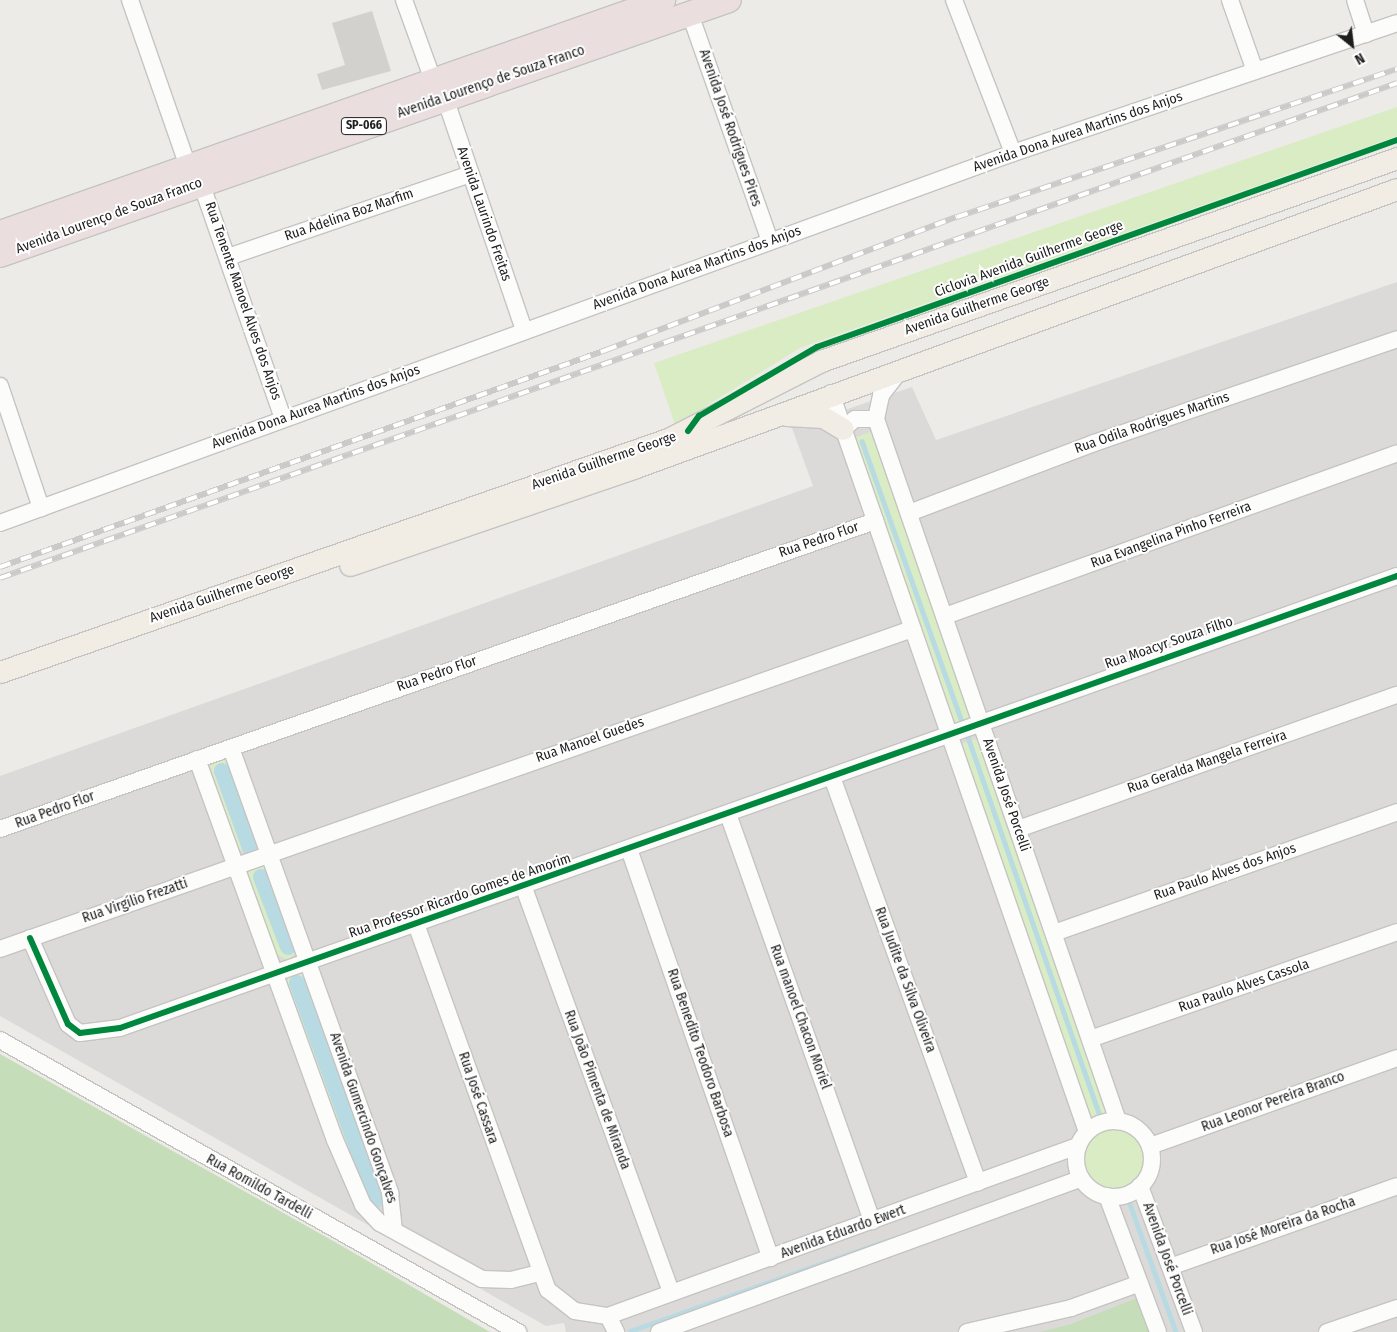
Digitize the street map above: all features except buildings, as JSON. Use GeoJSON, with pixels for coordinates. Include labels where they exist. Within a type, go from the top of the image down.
{"type":"FeatureCollection","features":[{"type":"Feature","properties":{"kind":"highway","name":"Avenida Lourenço de Souza Franco"},"geometry":{"type":"LineString","coordinates":[[0,233],[195,175],[439,89],[663,0]]}},
{"type":"Feature","properties":{"kind":"highway","name":"Avenida Lourenço de Souza Franco"},"geometry":{"type":"LineString","coordinates":[[439,89],[690,14],[729,0]]}},
{"type":"Feature","properties":{"kind":"highway","name":"Avenida Lourenço de Souza Franco"},"geometry":{"type":"LineString","coordinates":[[0,255],[195,175]]}},
{"type":"Feature","properties":{"kind":"main road","name":"Avenida Guilherme George"},"geometry":{"type":"LineString","coordinates":[[0,672],[668,439],[821,361],[1397,158]]}},
{"type":"Feature","properties":{"kind":"main road","name":"Avenida Guilherme George"},"geometry":{"type":"LineString","coordinates":[[0,685],[771,417],[831,393],[1397,189]]}},
{"type":"Feature","properties":{"kind":"main road"},"geometry":{"type":"LineString","coordinates":[[831,393],[824,376],[829,367],[891,336]]}},
{"type":"Feature","properties":{"kind":"main road"},"geometry":{"type":"LineString","coordinates":[[771,417],[823,417],[843,428]]}},
{"type":"Feature","properties":{"kind":"street","name":"Rua Tenente Manoel Alves dos Anjos"},"geometry":{"type":"LineString","coordinates":[[130,0],[195,175],[228,257],[284,419]]}},
{"type":"Feature","properties":{"kind":"street","name":"Avenida Laurindo Freitas"},"geometry":{"type":"LineString","coordinates":[[404,0],[470,174],[524,330]]}},
{"type":"Feature","properties":{"kind":"street"},"geometry":{"type":"LineString","coordinates":[[954,0],[1013,153]]}},
{"type":"Feature","properties":{"kind":"street"},"geometry":{"type":"LineString","coordinates":[[1230,0],[1255,71]]}},
{"type":"Feature","properties":{"kind":"street"},"geometry":{"type":"LineString","coordinates":[[1355,0],[1366,34]]}},
{"type":"Feature","properties":{"kind":"street","name":"Avenida José Rodrigues Pires"},"geometry":{"type":"LineString","coordinates":[[690,14],[770,241]]}},
{"type":"Feature","properties":{"kind":"street","name":"Avenida Dona Aurea Martins dos Anjos"},"geometry":{"type":"LineString","coordinates":[[0,523],[524,330],[1013,153],[1397,23]]}},
{"type":"Feature","properties":{"kind":"street","name":"Rua Adelina Boz Marfim"},"geometry":{"type":"LineString","coordinates":[[228,257],[470,174]]}},
{"type":"Feature","properties":{"kind":"street","name":"Rua Odila Rodrigues Martins"},"geometry":{"type":"LineString","coordinates":[[909,513],[1094,443],[1397,339]]}},
{"type":"Feature","properties":{"kind":"street"},"geometry":{"type":"LineString","coordinates":[[843,428],[855,419],[876,419],[881,395],[903,368]]}},
{"type":"Feature","properties":{"kind":"street"},"geometry":{"type":"LineString","coordinates":[[0,386],[41,508]]}},
{"type":"Feature","properties":{"kind":"street"},"geometry":{"type":"LineString","coordinates":[[831,393],[949,734],[1083,1139],[1081,1178]]}},
{"type":"Feature","properties":{"kind":"street","name":"Avenida José Porcelli"},"geometry":{"type":"LineString","coordinates":[[876,419],[1118,1121]]}},
{"type":"Feature","properties":{"kind":"street","name":"Rua Evangelina Pinho Ferreira"},"geometry":{"type":"LineString","coordinates":[[945,616],[1397,454]]}},
{"type":"Feature","properties":{"kind":"street","name":"Rua Pedro Flor"},"geometry":{"type":"LineString","coordinates":[[0,829],[875,521]]}},
{"type":"Feature","properties":{"kind":"street","name":"Rua Moacyr Souza Filho"},"geometry":{"type":"LineString","coordinates":[[949,734],[1397,576]]}},
{"type":"Feature","properties":{"kind":"street","name":"Rua Manoel Guedes"},"geometry":{"type":"LineString","coordinates":[[269,853],[912,629]]}},
{"type":"Feature","properties":{"kind":"street","name":"Rua Geralda Mangela Ferreira"},"geometry":{"type":"LineString","coordinates":[[1018,829],[1397,695]]}},
{"type":"Feature","properties":{"kind":"street","name":"Rua Professor Ricardo Gomes de Amorim"},"geometry":{"type":"LineString","coordinates":[[30,938],[59,1010],[80,1033],[120,1028],[524,888],[949,734]]}},
{"type":"Feature","properties":{"kind":"street","name":"Avenida Gumercindo Gonçalves"},"geometry":{"type":"LineString","coordinates":[[231,748],[390,1193],[394,1230]]}},
{"type":"Feature","properties":{"kind":"street","name":"Avenida Gumercindo Gonçalves"},"geometry":{"type":"LineString","coordinates":[[198,760],[358,1197],[371,1215],[394,1230]]}},
{"type":"Feature","properties":{"kind":"street","name":"Rua Judite da Silva Oliveira"},"geometry":{"type":"LineString","coordinates":[[832,777],[978,1183]]}},
{"type":"Feature","properties":{"kind":"street","name":"Rua Paulo Alves dos Anjos"},"geometry":{"type":"LineString","coordinates":[[1054,933],[1397,812]]}},
{"type":"Feature","properties":{"kind":"street","name":"Rua manoel Chacon Moriel"},"geometry":{"type":"LineString","coordinates":[[728,814],[872,1221]]}},
{"type":"Feature","properties":{"kind":"street","name":"Rua Benedito Teodoro Barbosa"},"geometry":{"type":"LineString","coordinates":[[629,849],[771,1258]]}},
{"type":"Feature","properties":{"kind":"street","name":"Rua Virgílio Frezatti"},"geometry":{"type":"LineString","coordinates":[[0,949],[269,853]]}},
{"type":"Feature","properties":{"kind":"street","name":"Rua João Pimenta de Miranda"},"geometry":{"type":"LineString","coordinates":[[524,888],[670,1292]]}},
{"type":"Feature","properties":{"kind":"street","name":"Rua José Cassara"},"geometry":{"type":"LineString","coordinates":[[416,924],[540,1272],[557,1300],[587,1315],[608,1316]]}},
{"type":"Feature","properties":{"kind":"street","name":"Rua Paulo Alves Cassola"},"geometry":{"type":"LineString","coordinates":[[1090,1039],[1397,932]]}},
{"type":"Feature","properties":{"kind":"street","name":"Rua Romildo Tardelli"},"geometry":{"type":"LineString","coordinates":[[0,1040],[518,1332]]}},
{"type":"Feature","properties":{"kind":"street","name":"Rua Leonor Pereira Branco"},"geometry":{"type":"LineString","coordinates":[[1150,1146],[1397,1058]]}},
{"type":"Feature","properties":{"kind":"street"},"geometry":{"type":"LineString","coordinates":[[1083,1139],[1105,1122],[1118,1121],[1139,1130],[1150,1146],[1149,1173],[1140,1186],[1126,1195],[1107,1196]]}},
{"type":"Feature","properties":{"kind":"street","name":"Avenida Eduardo Ewert"},"geometry":{"type":"LineString","coordinates":[[608,1316],[670,1292],[771,1258],[978,1183],[1083,1139]]}},
{"type":"Feature","properties":{"kind":"street"},"geometry":{"type":"LineString","coordinates":[[1081,1178],[1107,1196],[1158,1332]]}},
{"type":"Feature","properties":{"kind":"street"},"geometry":{"type":"LineString","coordinates":[[659,1332],[1081,1178]]}},
{"type":"Feature","properties":{"kind":"street","name":"Avenida José Porcelli"},"geometry":{"type":"LineString","coordinates":[[1140,1186],[1194,1332]]}},
{"type":"Feature","properties":{"kind":"street","name":"Rua José Moreira da Rocha"},"geometry":{"type":"LineString","coordinates":[[1170,1266],[1397,1186]]}},
{"type":"Feature","properties":{"kind":"street"},"geometry":{"type":"LineString","coordinates":[[394,1230],[482,1279],[511,1280],[540,1272]]}},
{"type":"Feature","properties":{"kind":"street"},"geometry":{"type":"LineString","coordinates":[[967,1332],[1071,1308],[1140,1283]]}},
{"type":"Feature","properties":{"kind":"street"},"geometry":{"type":"LineString","coordinates":[[1327,1332],[1397,1308]]}},
{"type":"Feature","properties":{"kind":"street"},"geometry":{"type":"LineString","coordinates":[[608,1316],[616,1332]]}},
{"type":"Feature","properties":{"kind":"shaded area"},"geometry":{"type":"Polygon","coordinates":[[[1397,282],[1397,1332],[566,1332],[564,1323],[546,1326],[0,1016],[0,776],[813,486],[792,428],[912,387],[936,440],[1397,282]]]}},
{"type":"Feature","properties":{"kind":"green space"},"geometry":{"type":"Polygon","coordinates":[[[1397,107],[1397,136],[800,348],[675,425],[654,363],[1397,107]]]}},
{"type":"Feature","properties":{"kind":"green space"},"geometry":{"type":"Polygon","coordinates":[[[875,430],[975,719],[955,726],[852,439],[875,430]]]}},
{"type":"Feature","properties":{"kind":"green space"},"geometry":{"type":"Polygon","coordinates":[[[979,738],[1109,1115],[1090,1122],[960,745],[979,738]]]}},
{"type":"Feature","properties":{"kind":"green space"},"geometry":{"type":"Polygon","coordinates":[[[225,757],[230,760],[260,847],[249,855],[239,849],[210,766],[225,757]]]}},
{"type":"Feature","properties":{"kind":"green space"},"geometry":{"type":"Polygon","coordinates":[[[263,864],[268,867],[297,951],[288,960],[276,954],[248,874],[250,868],[263,864]]]}},
{"type":"Feature","properties":{"kind":"green space"},"geometry":{"type":"Polygon","coordinates":[[[304,973],[385,1198],[377,1207],[365,1205],[286,985],[290,974],[304,973]]]}},
{"type":"Feature","properties":{"kind":"green space"},"geometry":{"type":"Polygon","coordinates":[[[0,1054],[335,1242],[490,1332],[0,1332],[0,1054]]]}},
{"type":"Feature","properties":{"kind":"green space"},"geometry":{"type":"Polygon","coordinates":[[[1114,1126],[1127,1129],[1137,1136],[1144,1146],[1147,1159],[1144,1172],[1137,1182],[1127,1189],[1114,1192],[1101,1189],[1091,1182],[1084,1172],[1081,1159],[1084,1146],[1091,1136],[1101,1129],[1114,1126]]]}},
{"type":"Feature","properties":{"kind":"green space"},"geometry":{"type":"Polygon","coordinates":[[[1137,1298],[1150,1332],[1039,1332],[1068,1325],[1137,1298]]]}},
{"type":"Feature","properties":{"kind":"waterway"},"geometry":{"type":"LineString","coordinates":[[862,441],[961,719]]}},
{"type":"Feature","properties":{"kind":"waterway"},"geometry":{"type":"LineString","coordinates":[[968,737],[1099,1113]]}},
{"type":"Feature","properties":{"kind":"waterway"},"geometry":{"type":"LineString","coordinates":[[222,771],[250,848]]}},
{"type":"Feature","properties":{"kind":"waterway"},"geometry":{"type":"LineString","coordinates":[[261,877],[288,947]]}},
{"type":"Feature","properties":{"kind":"waterway"},"geometry":{"type":"LineString","coordinates":[[297,983],[376,1200]]}},
{"type":"Feature","properties":{"kind":"waterway"},"geometry":{"type":"LineString","coordinates":[[1130,1204],[1176,1332]]}},
{"type":"Feature","properties":{"kind":"waterway"},"geometry":{"type":"LineString","coordinates":[[630,1331],[888,1240]]}},
{"type":"Feature","properties":{"kind":"railway"},"geometry":{"type":"LineString","coordinates":[[0,567],[606,350],[957,217],[1397,69]]}},
{"type":"Feature","properties":{"kind":"railway"},"geometry":{"type":"LineString","coordinates":[[0,578],[1397,83]]}},
{"type":"Feature","properties":{"kind":"cycle path","name":"Ciclovia Avenida Guilherme George"},"geometry":{"type":"LineString","coordinates":[[688,431],[699,416],[817,347],[1397,140]]}},
{"type":"Feature","properties":{"kind":"cycle path"},"geometry":{"type":"LineString","coordinates":[[30,938],[68,1024],[80,1033],[120,1028],[1397,576]]}}]}
